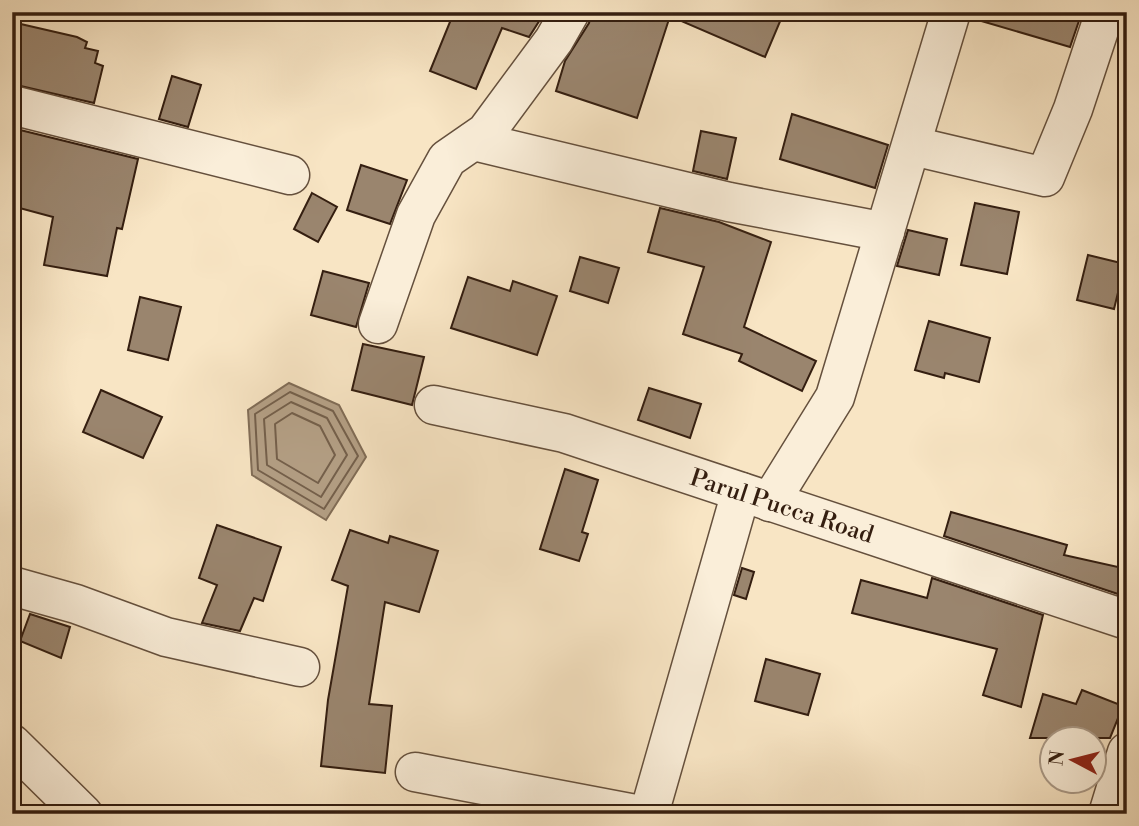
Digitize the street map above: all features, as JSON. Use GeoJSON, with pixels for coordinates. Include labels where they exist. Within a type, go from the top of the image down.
{"type":"FeatureCollection","features":[{"type":"Feature","properties":{"kind":"street"},"geometry":{"type":"LineString","coordinates":[[378,324],[416,215],[447,159],[486,132],[554,40],[570,12]]}},
{"type":"Feature","properties":{"kind":"street"},"geometry":{"type":"LineString","coordinates":[[649,814],[756,497],[835,397],[913,146],[951,12]]}},
{"type":"Feature","properties":{"kind":"street"},"geometry":{"type":"LineString","coordinates":[[913,146],[1045,177],[1073,109],[1105,12]]}},
{"type":"Feature","properties":{"kind":"street"},"geometry":{"type":"LineString","coordinates":[[12,105],[290,175]]}},
{"type":"Feature","properties":{"kind":"street"},"geometry":{"type":"LineString","coordinates":[[474,141],[729,202],[885,232]]}},
{"type":"Feature","properties":{"kind":"street","name":"Parul Pucca Road"},"geometry":{"type":"LineString","coordinates":[[435,405],[564,433],[1127,620]]}},
{"type":"Feature","properties":{"kind":"street"},"geometry":{"type":"LineString","coordinates":[[12,586],[76,604],[166,637],[300,667]]}},
{"type":"Feature","properties":{"kind":"street"},"geometry":{"type":"LineString","coordinates":[[12,744],[83,814]]}},
{"type":"Feature","properties":{"kind":"street"},"geometry":{"type":"LineString","coordinates":[[1108,814],[1127,752]]}},
{"type":"Feature","properties":{"kind":"street"},"geometry":{"type":"LineString","coordinates":[[415,772],[635,814]]}},
{"type":"Feature","properties":{"kind":"water"},"geometry":{"type":"Polygon","coordinates":[[[289,383],[339,405],[366,457],[326,520],[252,475],[248,410],[289,383]]]}},
{"type":"Feature","properties":{"kind":"building"},"geometry":{"type":"Polygon","coordinates":[[[454,12],[545,12],[529,37],[502,28],[476,89],[430,71],[454,12]]]}},
{"type":"Feature","properties":{"kind":"building"},"geometry":{"type":"Polygon","coordinates":[[[592,12],[784,12],[765,57],[670,16],[637,118],[556,91],[565,61],[589,23],[592,12]]]}},
{"type":"Feature","properties":{"kind":"building"},"geometry":{"type":"Polygon","coordinates":[[[980,12],[1082,12],[1070,47],[978,20],[980,12]]]}},
{"type":"Feature","properties":{"kind":"building"},"geometry":{"type":"Polygon","coordinates":[[[12,22],[77,37],[87,42],[85,48],[98,51],[95,63],[103,66],[94,103],[12,84],[12,22]]]}},
{"type":"Feature","properties":{"kind":"building"},"geometry":{"type":"Polygon","coordinates":[[[172,76],[201,85],[188,127],[159,119],[172,76]]]}},
{"type":"Feature","properties":{"kind":"building"},"geometry":{"type":"Polygon","coordinates":[[[792,114],[888,145],[875,188],[780,159],[792,114]]]}},
{"type":"Feature","properties":{"kind":"building"},"geometry":{"type":"Polygon","coordinates":[[[12,128],[138,159],[122,229],[117,228],[107,276],[44,265],[53,217],[12,206],[12,128]]]}},
{"type":"Feature","properties":{"kind":"building"},"geometry":{"type":"Polygon","coordinates":[[[701,131],[736,138],[727,179],[693,171],[701,131]]]}},
{"type":"Feature","properties":{"kind":"building"},"geometry":{"type":"Polygon","coordinates":[[[361,165],[407,180],[390,224],[347,210],[361,165]]]}},
{"type":"Feature","properties":{"kind":"building"},"geometry":{"type":"Polygon","coordinates":[[[312,193],[337,207],[318,242],[294,229],[312,193]]]}},
{"type":"Feature","properties":{"kind":"building"},"geometry":{"type":"Polygon","coordinates":[[[975,203],[1019,212],[1007,274],[961,265],[975,203]]]}},
{"type":"Feature","properties":{"kind":"building"},"geometry":{"type":"Polygon","coordinates":[[[660,208],[719,222],[771,242],[744,327],[816,361],[802,391],[739,361],[742,354],[683,334],[704,267],[648,252],[660,208]]]}},
{"type":"Feature","properties":{"kind":"building"},"geometry":{"type":"Polygon","coordinates":[[[908,230],[947,239],[939,275],[897,266],[908,230]]]}},
{"type":"Feature","properties":{"kind":"building"},"geometry":{"type":"Polygon","coordinates":[[[1088,255],[1125,264],[1114,309],[1077,300],[1088,255]]]}},
{"type":"Feature","properties":{"kind":"building"},"geometry":{"type":"Polygon","coordinates":[[[580,257],[619,268],[608,303],[570,291],[580,257]]]}},
{"type":"Feature","properties":{"kind":"building"},"geometry":{"type":"Polygon","coordinates":[[[323,271],[369,283],[356,327],[311,315],[323,271]]]}},
{"type":"Feature","properties":{"kind":"building"},"geometry":{"type":"Polygon","coordinates":[[[468,277],[510,291],[513,281],[557,296],[537,355],[451,328],[468,277]]]}},
{"type":"Feature","properties":{"kind":"building"},"geometry":{"type":"Polygon","coordinates":[[[140,297],[181,307],[168,360],[128,350],[140,297]]]}},
{"type":"Feature","properties":{"kind":"building"},"geometry":{"type":"Polygon","coordinates":[[[929,321],[990,338],[979,382],[945,373],[944,378],[915,370],[929,321]]]}},
{"type":"Feature","properties":{"kind":"building"},"geometry":{"type":"Polygon","coordinates":[[[363,344],[424,357],[412,405],[352,390],[363,344]]]}},
{"type":"Feature","properties":{"kind":"building"},"geometry":{"type":"Polygon","coordinates":[[[649,388],[701,404],[690,438],[638,420],[649,388]]]}},
{"type":"Feature","properties":{"kind":"building"},"geometry":{"type":"Polygon","coordinates":[[[101,390],[162,417],[143,458],[83,432],[101,390]]]}},
{"type":"Feature","properties":{"kind":"building"},"geometry":{"type":"Polygon","coordinates":[[[565,469],[598,480],[582,532],[588,534],[579,561],[540,549],[565,469]]]}},
{"type":"Feature","properties":{"kind":"building"},"geometry":{"type":"Polygon","coordinates":[[[951,512],[1067,545],[1064,555],[1127,569],[1127,597],[944,536],[951,512]]]}},
{"type":"Feature","properties":{"kind":"building"},"geometry":{"type":"Polygon","coordinates":[[[217,525],[281,547],[263,601],[254,598],[240,631],[202,623],[217,585],[199,578],[217,525]]]}},
{"type":"Feature","properties":{"kind":"building"},"geometry":{"type":"Polygon","coordinates":[[[350,530],[388,543],[390,536],[438,551],[419,612],[385,602],[369,704],[392,706],[385,773],[321,766],[328,700],[348,586],[332,580],[350,530]]]}},
{"type":"Feature","properties":{"kind":"building"},"geometry":{"type":"Polygon","coordinates":[[[742,568],[754,572],[746,599],[734,595],[742,568]]]}},
{"type":"Feature","properties":{"kind":"building"},"geometry":{"type":"Polygon","coordinates":[[[932,578],[1043,615],[1021,707],[983,695],[997,649],[852,613],[861,580],[927,598],[932,578]]]}},
{"type":"Feature","properties":{"kind":"building"},"geometry":{"type":"Polygon","coordinates":[[[30,614],[70,627],[61,658],[20,641],[30,614]]]}},
{"type":"Feature","properties":{"kind":"building"},"geometry":{"type":"Polygon","coordinates":[[[766,659],[820,674],[808,715],[755,701],[766,659]]]}},
{"type":"Feature","properties":{"kind":"building"},"geometry":{"type":"Polygon","coordinates":[[[1082,690],[1123,706],[1110,738],[1108,724],[1038,724],[1038,738],[1030,738],[1043,694],[1076,704],[1082,690]]]}}]}
